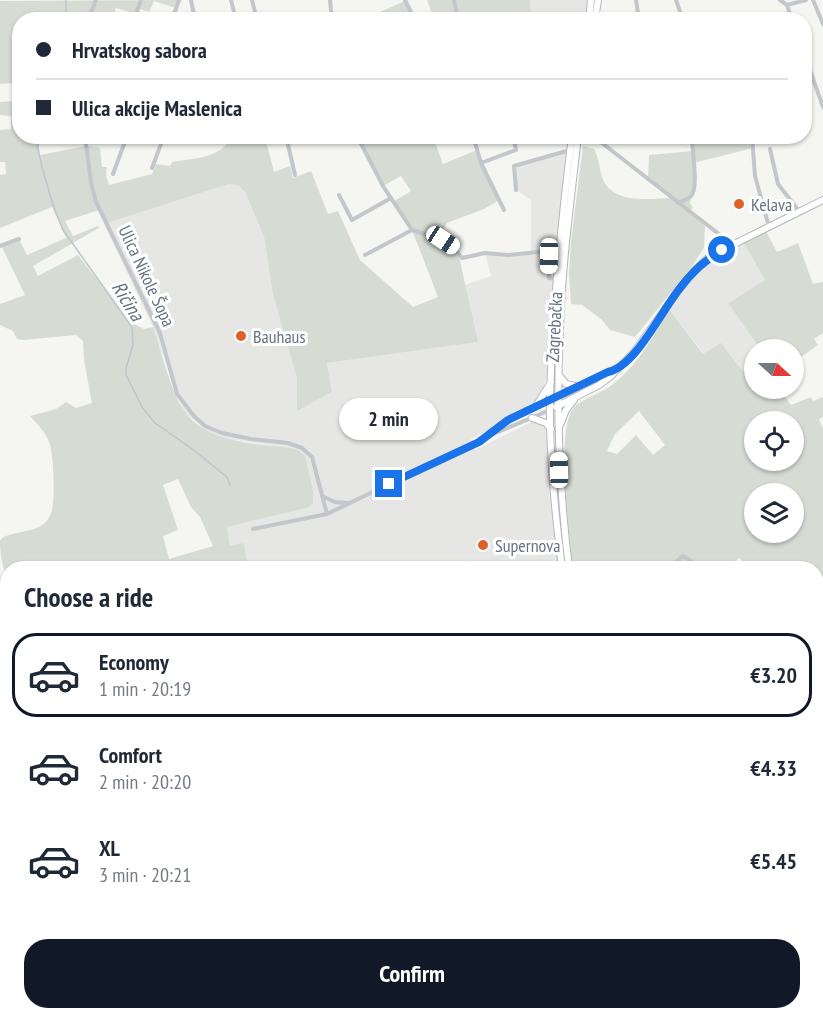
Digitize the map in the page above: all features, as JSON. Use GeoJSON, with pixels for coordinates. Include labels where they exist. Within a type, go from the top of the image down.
{"type":"FeatureCollection","features":[{"type":"Feature","properties":{"kind":"main road","name":"Zagrebačka"},"geometry":{"type":"LineString","coordinates":[[561,561],[556,516],[550,400],[557,279],[571,144]]}},
{"type":"Feature","properties":{"kind":"main road","name":"Zagrebačka"},"geometry":{"type":"LineString","coordinates":[[568,561],[561,493],[558,396],[560,318],[577,144]]}},
{"type":"Feature","properties":{"kind":"main road"},"geometry":{"type":"LineString","coordinates":[[550,409],[606,381],[635,351],[671,299],[710,256],[823,200]]}},
{"type":"Feature","properties":{"kind":"main road"},"geometry":{"type":"LineString","coordinates":[[550,400],[608,372],[617,370]]}},
{"type":"Feature","properties":{"kind":"main road"},"geometry":{"type":"LineString","coordinates":[[559,375],[566,384],[580,387]]}},
{"type":"Feature","properties":{"kind":"main road"},"geometry":{"type":"LineString","coordinates":[[536,406],[551,381]]}},
{"type":"Feature","properties":{"kind":"main road"},"geometry":{"type":"LineString","coordinates":[[559,428],[566,411],[578,397]]}},
{"type":"Feature","properties":{"kind":"main road"},"geometry":{"type":"LineString","coordinates":[[532,418],[546,423],[551,429]]}},
{"type":"Feature","properties":{"kind":"street"},"geometry":{"type":"LineString","coordinates":[[780,0],[787,5],[789,12]]}},
{"type":"Feature","properties":{"kind":"street"},"geometry":{"type":"LineString","coordinates":[[787,5],[806,0]]}},
{"type":"Feature","properties":{"kind":"street"},"geometry":{"type":"LineString","coordinates":[[813,0],[823,24]]}},
{"type":"Feature","properties":{"kind":"street"},"geometry":{"type":"LineString","coordinates":[[812,76],[823,107]]}},
{"type":"Feature","properties":{"kind":"street","name":"Ulica Nikole Šopa"},"geometry":{"type":"LineString","coordinates":[[86,144],[96,202],[160,333],[177,394],[194,416],[206,426],[222,433],[288,443],[302,448],[312,457],[327,514]]}},
{"type":"Feature","properties":{"kind":"street"},"geometry":{"type":"LineString","coordinates":[[114,174],[124,144]]}},
{"type":"Feature","properties":{"kind":"street"},"geometry":{"type":"LineString","coordinates":[[152,168],[161,144]]}},
{"type":"Feature","properties":{"kind":"street"},"geometry":{"type":"LineString","coordinates":[[288,144],[295,175]]}},
{"type":"Feature","properties":{"kind":"street"},"geometry":{"type":"LineString","coordinates":[[361,144],[391,198],[412,230],[443,240],[462,258],[485,253],[508,255],[539,252],[549,256],[549,278],[557,279]]}},
{"type":"Feature","properties":{"kind":"street"},"geometry":{"type":"LineString","coordinates":[[475,144],[481,164],[504,210]]}},
{"type":"Feature","properties":{"kind":"street"},"geometry":{"type":"LineString","coordinates":[[481,164],[516,150],[515,144]]}},
{"type":"Feature","properties":{"kind":"street"},"geometry":{"type":"LineString","coordinates":[[603,144],[733,245]]}},
{"type":"Feature","properties":{"kind":"street"},"geometry":{"type":"LineString","coordinates":[[678,203],[692,196],[694,192],[692,144]]}},
{"type":"Feature","properties":{"kind":"street"},"geometry":{"type":"LineString","coordinates":[[753,144],[755,176],[769,227]]}},
{"type":"Feature","properties":{"kind":"street"},"geometry":{"type":"LineString","coordinates":[[770,149],[778,184],[800,211]]}},
{"type":"Feature","properties":{"kind":"street"},"geometry":{"type":"LineString","coordinates":[[516,190],[514,166],[570,150]]}},
{"type":"Feature","properties":{"kind":"street"},"geometry":{"type":"LineString","coordinates":[[339,195],[352,220],[391,198]]}},
{"type":"Feature","properties":{"kind":"street"},"geometry":{"type":"LineString","coordinates":[[366,255],[412,230]]}},
{"type":"Feature","properties":{"kind":"street"},"geometry":{"type":"LineString","coordinates":[[0,246],[19,238]]}},
{"type":"Feature","properties":{"kind":"street"},"geometry":{"type":"LineString","coordinates":[[491,435],[508,420],[550,400]]}},
{"type":"Feature","properties":{"kind":"street"},"geometry":{"type":"LineString","coordinates":[[253,529],[327,514],[550,409]]}},
{"type":"Feature","properties":{"kind":"street"},"geometry":{"type":"LineString","coordinates":[[322,496],[335,502],[349,503]]}},
{"type":"Feature","properties":{"kind":"street"},"geometry":{"type":"LineString","coordinates":[[677,561],[683,556],[691,561]]}},
{"type":"Feature","properties":{"kind":"shaded area"},"geometry":{"type":"Polygon","coordinates":[[[179,0],[176,8],[154,1],[149,12],[138,8],[137,12],[129,12],[116,8],[114,12],[12,12],[12,83],[0,84],[0,1],[179,0]]]}},
{"type":"Feature","properties":{"kind":"shaded area"},"geometry":{"type":"Polygon","coordinates":[[[427,0],[530,0],[531,12],[431,12],[427,0]]]}},
{"type":"Feature","properties":{"kind":"shaded area"},"geometry":{"type":"Polygon","coordinates":[[[530,0],[591,0],[589,12],[531,12],[530,0]]]}},
{"type":"Feature","properties":{"kind":"shaded area"},"geometry":{"type":"Polygon","coordinates":[[[405,1],[411,12],[380,12],[405,1]]]}},
{"type":"Feature","properties":{"kind":"shaded area"},"geometry":{"type":"Polygon","coordinates":[[[12,101],[12,144],[38,144],[40,155],[86,146],[100,148],[102,167],[107,167],[106,175],[109,185],[152,174],[156,164],[170,166],[172,162],[213,154],[227,144],[267,144],[274,172],[290,166],[293,178],[311,171],[328,214],[338,211],[360,260],[413,307],[438,297],[412,230],[393,202],[411,191],[401,176],[383,186],[361,144],[436,144],[443,164],[477,150],[499,200],[484,209],[447,223],[438,238],[454,248],[459,256],[478,342],[327,363],[332,392],[297,411],[297,379],[273,295],[264,237],[245,192],[239,186],[229,184],[107,223],[99,210],[65,221],[73,236],[98,226],[99,228],[33,266],[38,276],[78,255],[129,321],[144,329],[153,327],[170,381],[183,409],[193,421],[219,436],[296,449],[305,456],[313,491],[313,503],[307,508],[227,527],[230,546],[244,543],[247,561],[2,561],[0,541],[7,536],[42,525],[50,516],[53,504],[54,476],[51,448],[45,434],[30,416],[56,409],[66,402],[76,408],[92,403],[83,341],[76,335],[23,340],[17,339],[13,331],[0,325],[0,304],[25,295],[2,247],[20,241],[27,255],[66,238],[52,207],[0,228],[0,175],[6,174],[5,162],[0,162],[0,130],[11,129],[11,116],[0,115],[0,102],[12,101]],[[178,479],[163,485],[178,530],[163,536],[169,559],[213,546],[200,517],[191,507],[178,479]]]}},
{"type":"Feature","properties":{"kind":"shaded area"},"geometry":{"type":"Polygon","coordinates":[[[694,144],[753,144],[753,148],[693,163],[694,184],[690,203],[693,208],[689,211],[705,224],[704,248],[635,337],[610,330],[602,320],[582,305],[571,304],[569,273],[571,242],[583,146],[594,149],[602,177],[613,192],[631,198],[652,199],[671,198],[648,180],[649,155],[694,151],[694,144]]]}},
{"type":"Feature","properties":{"kind":"shaded area"},"geometry":{"type":"Polygon","coordinates":[[[570,149],[546,379],[539,398],[529,406],[514,412],[471,439],[475,450],[533,421],[544,426],[547,431],[548,477],[557,561],[247,561],[244,544],[230,546],[227,527],[307,508],[296,449],[223,438],[205,430],[183,411],[153,327],[104,224],[229,184],[239,186],[245,192],[264,237],[273,295],[297,379],[297,410],[332,392],[327,363],[477,342],[465,285],[491,276],[485,253],[508,255],[531,252],[531,200],[516,190],[514,166],[570,149]]]}},
{"type":"Feature","properties":{"kind":"shaded area"},"geometry":{"type":"Polygon","coordinates":[[[765,229],[777,252],[798,243],[813,284],[823,282],[823,333],[814,339],[818,345],[804,355],[804,339],[753,339],[728,303],[765,280],[742,240],[765,229]]]}},
{"type":"Feature","properties":{"kind":"shaded area"},"geometry":{"type":"Polygon","coordinates":[[[742,240],[765,280],[728,303],[753,339],[744,339],[743,372],[704,354],[669,309],[681,287],[710,256],[742,240]]]}},
{"type":"Feature","properties":{"kind":"shaded area"},"geometry":{"type":"Polygon","coordinates":[[[669,309],[703,354],[721,343],[744,371],[744,399],[786,399],[791,405],[811,397],[813,401],[823,397],[823,417],[819,419],[823,429],[823,561],[742,561],[740,558],[735,561],[571,561],[565,461],[568,421],[576,406],[612,385],[644,350],[669,309]],[[639,411],[615,434],[607,451],[617,454],[636,435],[653,455],[665,445],[639,411]]]}},
{"type":"Feature","properties":{"kind":"waterway","name":"Ričina"},"geometry":{"type":"LineString","coordinates":[[66,0],[66,12]]}},
{"type":"Feature","properties":{"kind":"waterway","name":"Ričina"},"geometry":{"type":"LineString","coordinates":[[38,144],[53,205],[63,230],[132,327],[133,345],[126,375],[142,407],[155,423],[227,477],[230,485]]}},
{"type":"Feature","properties":{"kind":"place","name":"Kelava"},"geometry":{"type":"Point","coordinates":[739,204]}},
{"type":"Feature","properties":{"kind":"place","name":"Bauhaus"},"geometry":{"type":"Point","coordinates":[241,336]}},
{"type":"Feature","properties":{"kind":"place","name":"Supernova"},"geometry":{"type":"Point","coordinates":[483,545]}},
{"type":"Feature","properties":{"kind":"route"},"geometry":{"type":"LineString","coordinates":[[389,484],[479,442],[508,420],[608,372],[617,370],[642,342],[671,299],[694,271],[710,256],[722,250]]}}]}
